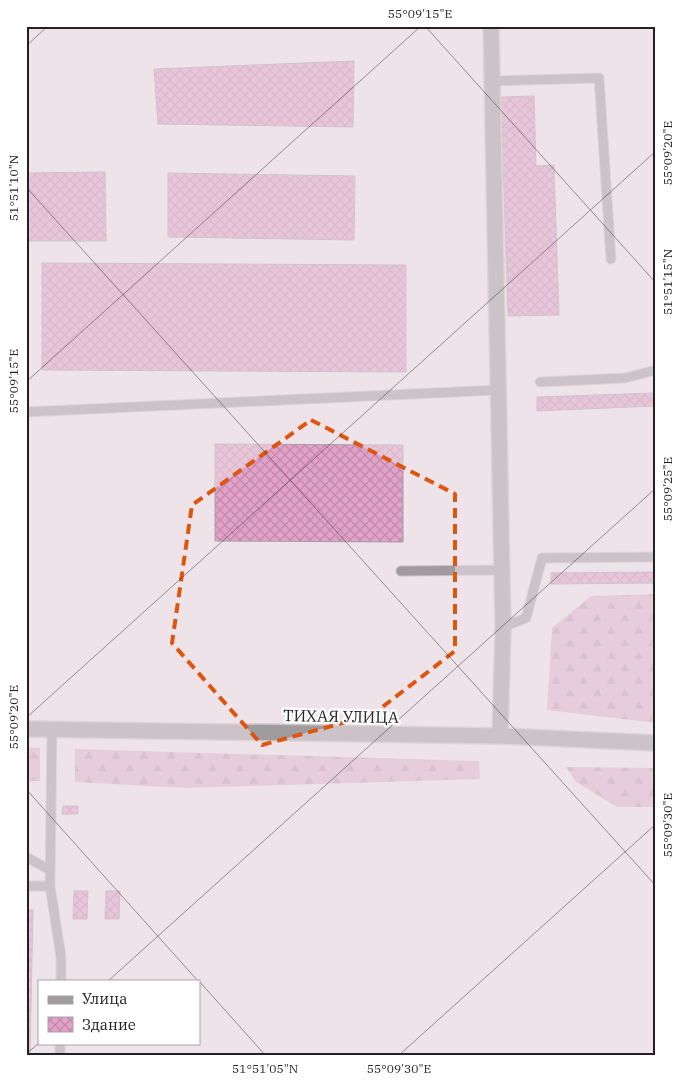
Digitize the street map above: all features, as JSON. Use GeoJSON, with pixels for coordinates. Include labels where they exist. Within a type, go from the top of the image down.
{"type":"FeatureCollection","features":[{"type":"Feature","properties":{"kind":"street"},"geometry":{"type":"LineString","coordinates":[[491,26],[503,627],[500,736]]}},
{"type":"Feature","properties":{"kind":"street","name":"ТИХАЯ УЛИЦА"},"geometry":{"type":"LineString","coordinates":[[26,728],[500,736],[656,743]]}},
{"type":"Feature","properties":{"kind":"lane"},"geometry":{"type":"LineString","coordinates":[[492,81],[599,78],[611,259]]}},
{"type":"Feature","properties":{"kind":"lane"},"geometry":{"type":"LineString","coordinates":[[540,382],[625,378],[656,370]]}},
{"type":"Feature","properties":{"kind":"lane"},"geometry":{"type":"LineString","coordinates":[[26,412],[498,390]]}},
{"type":"Feature","properties":{"kind":"lane"},"geometry":{"type":"LineString","coordinates":[[503,627],[526,618],[542,558],[656,557]]}},
{"type":"Feature","properties":{"kind":"lane"},"geometry":{"type":"LineString","coordinates":[[401,572],[502,570]]}},
{"type":"Feature","properties":{"kind":"lane"},"geometry":{"type":"LineString","coordinates":[[52,729],[50,886],[61,957],[61,980]]}},
{"type":"Feature","properties":{"kind":"lane"},"geometry":{"type":"LineString","coordinates":[[26,856],[50,870]]}},
{"type":"Feature","properties":{"kind":"lane"},"geometry":{"type":"LineString","coordinates":[[26,886],[50,886]]}},
{"type":"Feature","properties":{"kind":"highlighted area"},"geometry":{"type":"Polygon","coordinates":[[[311,420],[455,494],[455,651],[372,715],[262,745],[172,643],[192,505],[311,420]]]}},
{"type":"Feature","properties":{"kind":"green space"},"geometry":{"type":"Polygon","coordinates":[[[656,594],[656,723],[547,710],[552,628],[591,596],[656,594]]]}},
{"type":"Feature","properties":{"kind":"green space"},"geometry":{"type":"Polygon","coordinates":[[[26,747],[40,748],[40,781],[26,781],[26,747]]]}},
{"type":"Feature","properties":{"kind":"green space"},"geometry":{"type":"Polygon","coordinates":[[[75,749],[479,761],[480,779],[185,788],[75,782],[75,749]]]}},
{"type":"Feature","properties":{"kind":"green space"},"geometry":{"type":"Polygon","coordinates":[[[566,767],[656,768],[656,807],[617,807],[576,782],[566,767]]]}},
{"type":"Feature","properties":{"kind":"building"},"geometry":{"type":"Polygon","coordinates":[[[354,61],[353,127],[158,124],[154,69],[354,61]]]}},
{"type":"Feature","properties":{"kind":"building"},"geometry":{"type":"Polygon","coordinates":[[[534,96],[536,166],[554,165],[559,315],[508,316],[501,97],[534,96]]]}},
{"type":"Feature","properties":{"kind":"building"},"geometry":{"type":"Polygon","coordinates":[[[105,172],[106,241],[26,241],[26,173],[105,172]]]}},
{"type":"Feature","properties":{"kind":"building"},"geometry":{"type":"Polygon","coordinates":[[[168,173],[355,176],[354,240],[168,237],[168,173]]]}},
{"type":"Feature","properties":{"kind":"building"},"geometry":{"type":"Polygon","coordinates":[[[42,263],[406,265],[406,372],[42,370],[42,263]]]}},
{"type":"Feature","properties":{"kind":"building"},"geometry":{"type":"Polygon","coordinates":[[[656,393],[656,406],[537,411],[537,397],[656,393]]]}},
{"type":"Feature","properties":{"kind":"building"},"geometry":{"type":"Polygon","coordinates":[[[215,444],[403,445],[403,542],[215,541],[215,444]]]}},
{"type":"Feature","properties":{"kind":"building"},"geometry":{"type":"Polygon","coordinates":[[[656,572],[656,583],[551,584],[551,573],[656,572]]]}},
{"type":"Feature","properties":{"kind":"building"},"geometry":{"type":"Polygon","coordinates":[[[63,806],[78,806],[78,814],[62,814],[63,806]]]}},
{"type":"Feature","properties":{"kind":"building"},"geometry":{"type":"Polygon","coordinates":[[[74,891],[88,891],[87,919],[73,919],[74,891]]]}},
{"type":"Feature","properties":{"kind":"building"},"geometry":{"type":"Polygon","coordinates":[[[106,891],[120,891],[119,919],[105,919],[106,891]]]}},
{"type":"Feature","properties":{"kind":"building"},"geometry":{"type":"Polygon","coordinates":[[[26,910],[33,910],[30,1056],[26,1056],[26,910]]]}}]}
